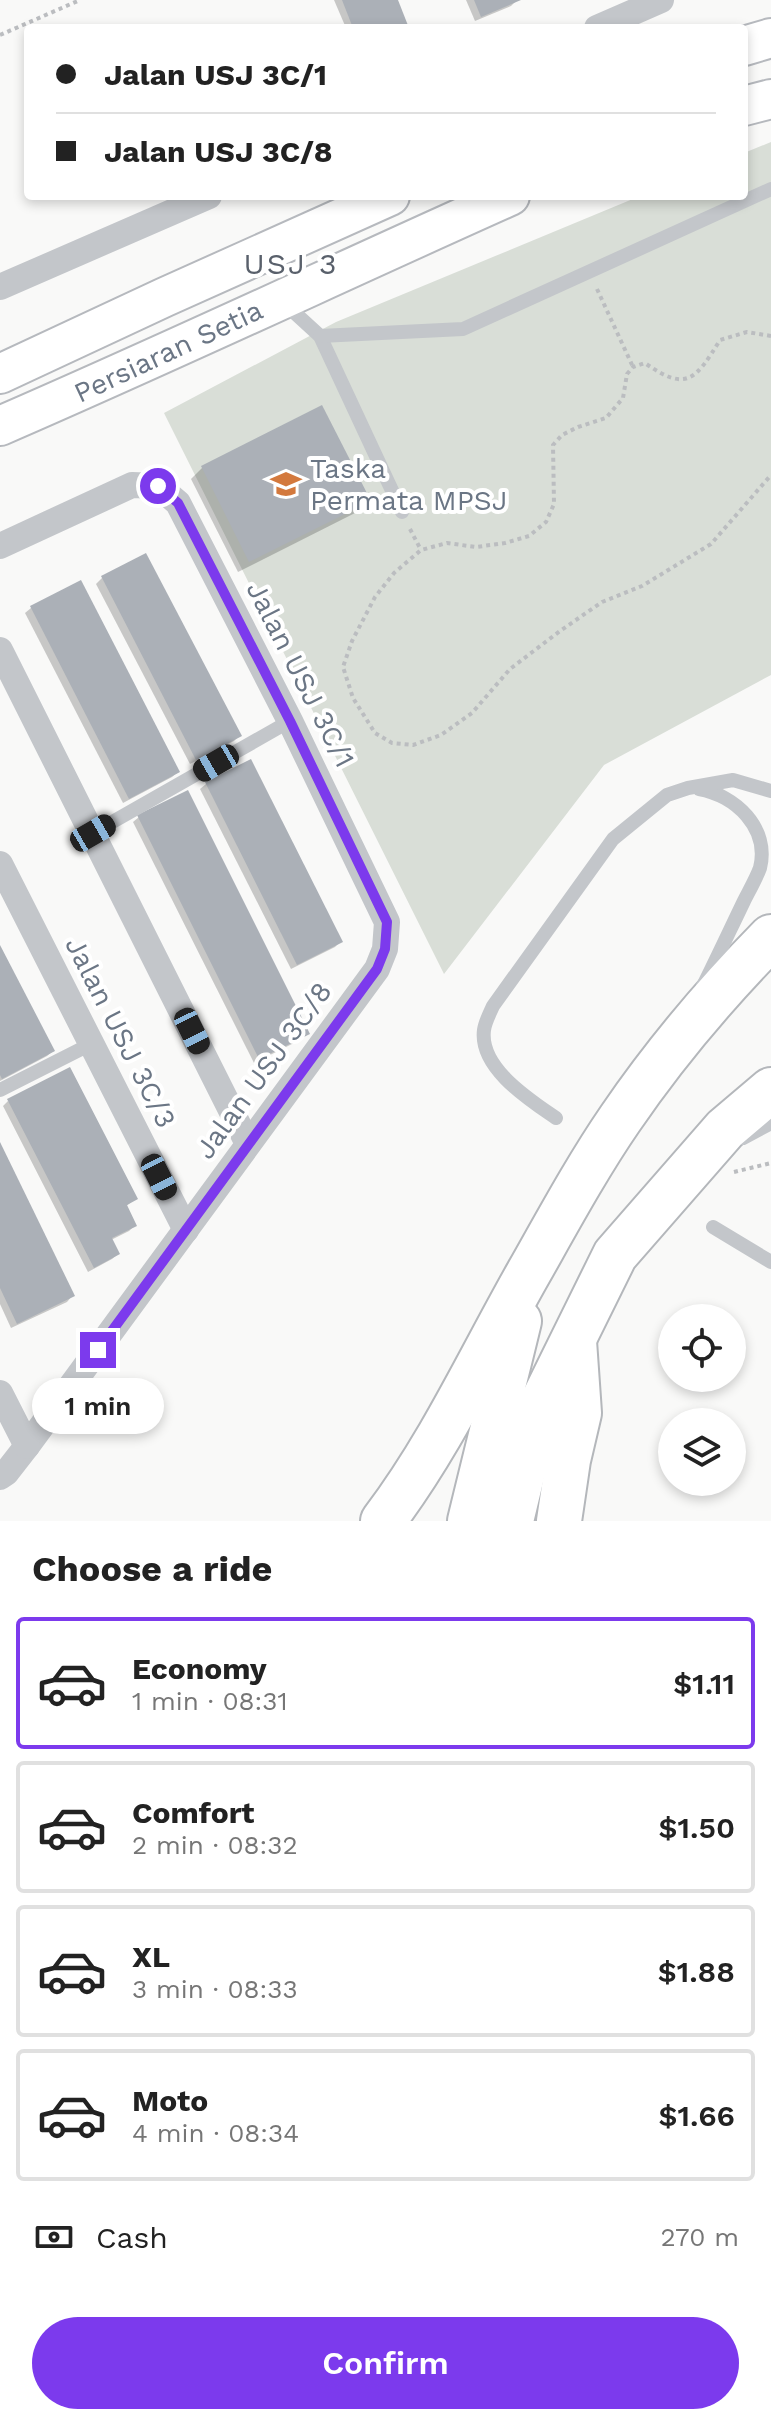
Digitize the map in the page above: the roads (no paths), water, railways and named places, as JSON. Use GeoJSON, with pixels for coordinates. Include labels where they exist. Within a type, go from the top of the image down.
{"type":"FeatureCollection","features":[{"type":"Feature","properties":{"kind":"highway"},"geometry":{"type":"LineString","coordinates":[[383,1521],[438,1438],[533,1264],[619,1121],[723,985],[771,937]]}},
{"type":"Feature","properties":{"kind":"highway"},"geometry":{"type":"LineString","coordinates":[[511,1521],[537,1413],[615,1255],[725,1129],[771,1090]]}},
{"type":"Feature","properties":{"kind":"highway"},"geometry":{"type":"LineString","coordinates":[[470,1521],[533,1264]]}},
{"type":"Feature","properties":{"kind":"highway"},"geometry":{"type":"LineString","coordinates":[[559,1521],[579,1413],[574,1339]]}},
{"type":"Feature","properties":{"kind":"main road"},"geometry":{"type":"LineString","coordinates":[[748,45],[771,38]]}},
{"type":"Feature","properties":{"kind":"main road"},"geometry":{"type":"LineString","coordinates":[[748,105],[771,99]]}},
{"type":"Feature","properties":{"kind":"main road","name":"Persiaran Setia"},"geometry":{"type":"LineString","coordinates":[[0,374],[381,200]]}},
{"type":"Feature","properties":{"kind":"main road","name":"Persiaran Setia"},"geometry":{"type":"LineString","coordinates":[[0,426],[501,200]]}},
{"type":"Feature","properties":{"kind":"street"},"geometry":{"type":"LineString","coordinates":[[606,24],[661,0]]}},
{"type":"Feature","properties":{"kind":"street"},"geometry":{"type":"LineString","coordinates":[[0,287],[200,200]]}},
{"type":"Feature","properties":{"kind":"street","name":"Jalan USJ 3C/1"},"geometry":{"type":"LineString","coordinates":[[0,546],[132,485],[158,486],[178,503],[290,721],[387,922]]}},
{"type":"Feature","properties":{"kind":"street"},"geometry":{"type":"LineString","coordinates":[[0,650],[248,1144]]}},
{"type":"Feature","properties":{"kind":"street","name":"Jalan USJ 3C/3"},"geometry":{"type":"LineString","coordinates":[[0,864],[186,1230]]}},
{"type":"Feature","properties":{"kind":"street","name":"Jalan USJ 3C/8"},"geometry":{"type":"LineString","coordinates":[[0,1477],[27,1446],[377,969],[385,949],[387,922]]}},
{"type":"Feature","properties":{"kind":"street"},"geometry":{"type":"LineString","coordinates":[[0,1393],[27,1446]]}},
{"type":"Feature","properties":{"kind":"lane"},"geometry":{"type":"LineString","coordinates":[[748,199],[771,189]]}},
{"type":"Feature","properties":{"kind":"lane"},"geometry":{"type":"LineString","coordinates":[[320,336],[463,329],[747,200]]}},
{"type":"Feature","properties":{"kind":"lane"},"geometry":{"type":"LineString","coordinates":[[280,299],[320,336],[402,512]]}},
{"type":"Feature","properties":{"kind":"lane"},"geometry":{"type":"LineString","coordinates":[[93,833],[290,721]]}},
{"type":"Feature","properties":{"kind":"lane"},"geometry":{"type":"LineString","coordinates":[[556,1118],[512,1087],[486,1048],[484,1031],[493,1006],[613,839],[667,795],[733,780],[771,791]]}},
{"type":"Feature","properties":{"kind":"lane"},"geometry":{"type":"LineString","coordinates":[[673,1047],[760,867],[761,843],[748,816],[731,801],[711,791],[688,788]]}},
{"type":"Feature","properties":{"kind":"lane"},"geometry":{"type":"LineString","coordinates":[[0,1090],[91,1044]]}},
{"type":"Feature","properties":{"kind":"lane"},"geometry":{"type":"LineString","coordinates":[[695,1162],[771,1123]]}},
{"type":"Feature","properties":{"kind":"lane"},"geometry":{"type":"LineString","coordinates":[[713,1227],[771,1262]]}},
{"type":"Feature","properties":{"kind":"place","name":"Taska Permata MPSJ"},"geometry":{"type":"Point","coordinates":[286,484]}},
{"type":"Feature","properties":{"kind":"district","name":"USJ 3"},"geometry":{"type":"Point","coordinates":[291,264]}}]}
